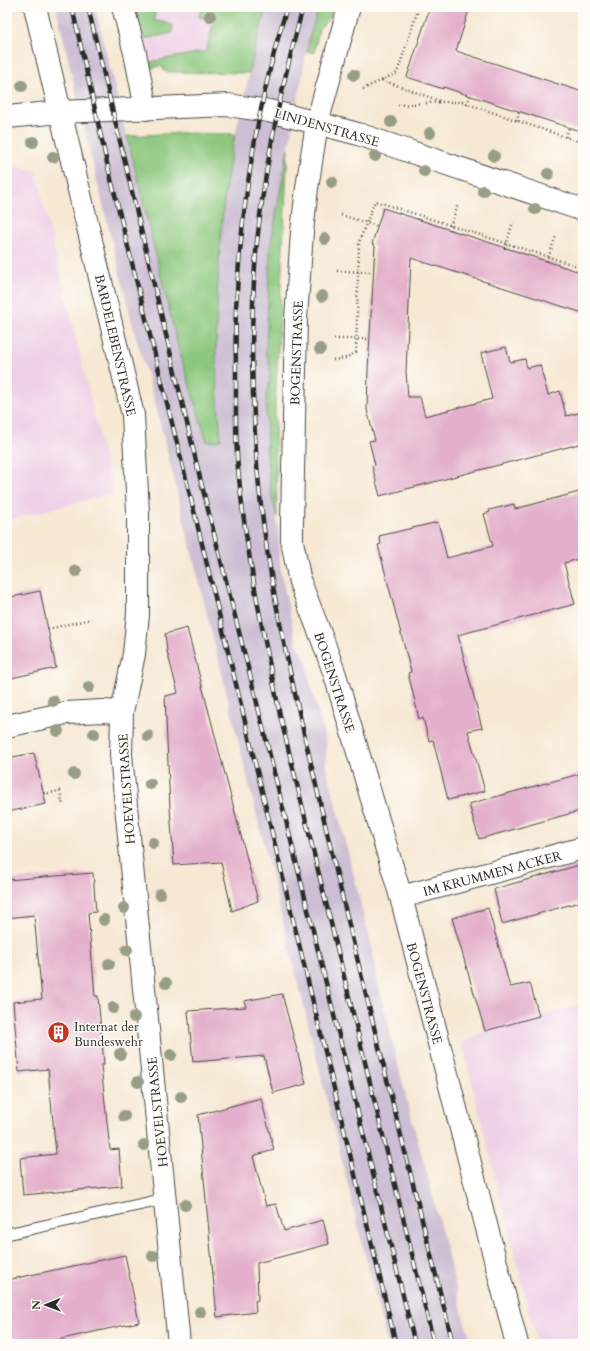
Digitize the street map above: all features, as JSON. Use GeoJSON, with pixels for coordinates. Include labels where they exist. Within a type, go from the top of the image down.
{"type":"FeatureCollection","features":[{"type":"Feature","properties":{"kind":"street","name":"BARDELEBENSTRASSE"},"geometry":{"type":"LineString","coordinates":[[35,7],[133,416],[138,512],[138,614],[134,654],[122,712]]}},
{"type":"Feature","properties":{"kind":"street"},"geometry":{"type":"LineString","coordinates":[[123,7],[146,109]]}},
{"type":"Feature","properties":{"kind":"street","name":"BOGENSTRASSE"},"geometry":{"type":"LineString","coordinates":[[348,7],[318,123],[307,188],[302,232],[298,295],[292,478],[292,541],[300,582],[335,674],[401,897],[517,1344]]}},
{"type":"Feature","properties":{"kind":"street","name":"LINDENSTRASSE"},"geometry":{"type":"LineString","coordinates":[[7,117],[60,112],[228,105],[269,111],[358,134],[583,210]]}},
{"type":"Feature","properties":{"kind":"street"},"geometry":{"type":"LineString","coordinates":[[7,726],[66,713],[101,711],[122,712]]}},
{"type":"Feature","properties":{"kind":"street","name":"HOEVELSTRASSE"},"geometry":{"type":"LineString","coordinates":[[122,712],[121,755],[166,1199],[179,1344]]}},
{"type":"Feature","properties":{"kind":"street","name":"IM KRUMMEN ACKER"},"geometry":{"type":"LineString","coordinates":[[401,897],[583,848]]}},
{"type":"Feature","properties":{"kind":"lane"},"geometry":{"type":"LineString","coordinates":[[7,1234],[166,1199]]}},
{"type":"Feature","properties":{"kind":"path"},"geometry":{"type":"LineString","coordinates":[[363,90],[397,73],[419,7]]}},
{"type":"Feature","properties":{"kind":"path"},"geometry":{"type":"LineString","coordinates":[[570,7],[583,13]]}},
{"type":"Feature","properties":{"kind":"path"},"geometry":{"type":"LineString","coordinates":[[382,80],[442,102]]}},
{"type":"Feature","properties":{"kind":"path"},"geometry":{"type":"LineString","coordinates":[[467,104],[470,96]]}},
{"type":"Feature","properties":{"kind":"path"},"geometry":{"type":"LineString","coordinates":[[398,105],[462,102],[583,143]]}},
{"type":"Feature","properties":{"kind":"path"},"geometry":{"type":"LineString","coordinates":[[517,121],[520,112]]}},
{"type":"Feature","properties":{"kind":"path"},"geometry":{"type":"LineString","coordinates":[[566,137],[569,128]]}},
{"type":"Feature","properties":{"kind":"path"},"geometry":{"type":"LineString","coordinates":[[333,360],[346,358],[356,352],[359,242],[375,201],[583,268]]}},
{"type":"Feature","properties":{"kind":"path"},"geometry":{"type":"LineString","coordinates":[[449,230],[458,204]]}},
{"type":"Feature","properties":{"kind":"path"},"geometry":{"type":"LineString","coordinates":[[341,215],[377,226]]}},
{"type":"Feature","properties":{"kind":"path"},"geometry":{"type":"LineString","coordinates":[[506,249],[513,222]]}},
{"type":"Feature","properties":{"kind":"path"},"geometry":{"type":"LineString","coordinates":[[547,261],[556,236]]}},
{"type":"Feature","properties":{"kind":"path"},"geometry":{"type":"LineString","coordinates":[[337,272],[373,272]]}},
{"type":"Feature","properties":{"kind":"path"},"geometry":{"type":"LineString","coordinates":[[334,338],[370,339]]}},
{"type":"Feature","properties":{"kind":"path"},"geometry":{"type":"LineString","coordinates":[[48,629],[91,619]]}},
{"type":"Feature","properties":{"kind":"path"},"geometry":{"type":"LineString","coordinates":[[44,794],[60,792],[62,806]]}},
{"type":"Feature","properties":{"kind":"path"},"geometry":{"type":"LineString","coordinates":[[7,1266],[10,1280]]}},
{"type":"Feature","properties":{"kind":"shaded area"},"geometry":{"type":"Polygon","coordinates":[[[56,7],[95,7],[178,347],[208,442],[221,440],[216,353],[220,231],[230,157],[259,32],[267,7],[319,7],[309,39],[270,248],[266,353],[270,363],[269,387],[266,395],[268,452],[273,504],[277,516],[281,574],[296,642],[307,662],[309,679],[326,742],[326,766],[372,948],[378,983],[409,1109],[465,1323],[473,1344],[387,1344],[154,399],[133,326],[93,165],[56,7]]]}},
{"type":"Feature","properties":{"kind":"shaded area"},"geometry":{"type":"Polygon","coordinates":[[[136,7],[254,7],[238,72],[167,72],[164,71],[162,66],[151,68],[136,7]]]}},
{"type":"Feature","properties":{"kind":"shaded area"},"geometry":{"type":"Polygon","coordinates":[[[14,166],[36,171],[113,494],[7,520],[7,168],[14,166]]]}},
{"type":"Feature","properties":{"kind":"shaded area"},"geometry":{"type":"Polygon","coordinates":[[[583,1004],[583,1344],[537,1344],[462,1043],[485,1031],[583,1004]]]}},
{"type":"Feature","properties":{"kind":"green space"},"geometry":{"type":"Polygon","coordinates":[[[136,7],[156,7],[154,20],[173,25],[172,33],[144,39],[136,7]]]}},
{"type":"Feature","properties":{"kind":"green space"},"geometry":{"type":"Polygon","coordinates":[[[202,7],[217,10],[218,7],[267,7],[249,73],[167,72],[164,71],[162,66],[151,68],[150,62],[206,51],[214,21],[199,17],[202,7]]]}},
{"type":"Feature","properties":{"kind":"green space"},"geometry":{"type":"Polygon","coordinates":[[[319,7],[333,7],[330,18],[319,29],[314,53],[307,51],[309,39],[319,7]]]}},
{"type":"Feature","properties":{"kind":"green space"},"geometry":{"type":"Polygon","coordinates":[[[182,133],[235,134],[226,188],[218,270],[216,363],[221,440],[207,442],[178,347],[127,136],[182,133]]]}},
{"type":"Feature","properties":{"kind":"green space"},"geometry":{"type":"Polygon","coordinates":[[[288,148],[275,408],[277,516],[270,487],[267,456],[266,395],[270,374],[266,353],[270,248],[288,148]]]}},
{"type":"Feature","properties":{"kind":"building"},"geometry":{"type":"Polygon","coordinates":[[[430,7],[470,7],[456,51],[583,92],[583,132],[407,77],[430,7]]]}},
{"type":"Feature","properties":{"kind":"building"},"geometry":{"type":"Polygon","coordinates":[[[383,208],[583,273],[583,313],[411,258],[406,372],[408,397],[420,397],[425,416],[492,399],[481,353],[506,347],[510,362],[525,359],[527,368],[540,365],[548,395],[560,391],[566,416],[583,412],[583,443],[380,496],[372,466],[375,465],[369,441],[375,440],[367,410],[375,246],[372,244],[383,208]]]}},
{"type":"Feature","properties":{"kind":"building"},"geometry":{"type":"Polygon","coordinates":[[[583,491],[583,558],[564,563],[575,604],[458,635],[482,728],[468,731],[485,791],[448,800],[433,740],[429,741],[423,718],[419,719],[408,673],[411,672],[378,545],[381,544],[379,536],[438,522],[447,558],[493,546],[484,514],[490,512],[489,510],[514,504],[515,509],[583,491]]]}},
{"type":"Feature","properties":{"kind":"building"},"geometry":{"type":"Polygon","coordinates":[[[40,591],[56,668],[7,679],[7,598],[40,591]]]}},
{"type":"Feature","properties":{"kind":"building"},"geometry":{"type":"Polygon","coordinates":[[[187,628],[258,901],[232,911],[221,862],[174,865],[165,696],[178,693],[167,651],[165,634],[187,628]]]}},
{"type":"Feature","properties":{"kind":"building"},"geometry":{"type":"Polygon","coordinates":[[[34,753],[46,804],[7,812],[7,758],[34,753]]]}},
{"type":"Feature","properties":{"kind":"building"},"geometry":{"type":"Polygon","coordinates":[[[583,773],[583,810],[479,839],[469,804],[583,773]]]}},
{"type":"Feature","properties":{"kind":"building"},"geometry":{"type":"Polygon","coordinates":[[[583,864],[583,901],[502,924],[494,889],[583,864]]]}},
{"type":"Feature","properties":{"kind":"building","name":"Internat der Bundeswehr"},"geometry":{"type":"Polygon","coordinates":[[[93,873],[96,912],[88,913],[95,996],[98,996],[104,1065],[101,1065],[110,1150],[119,1149],[122,1186],[23,1195],[20,1158],[56,1154],[48,1069],[19,1072],[13,1002],[42,999],[34,915],[7,918],[7,880],[93,873]]]}},
{"type":"Feature","properties":{"kind":"building"},"geometry":{"type":"Polygon","coordinates":[[[488,908],[510,987],[530,983],[539,1016],[485,1031],[452,918],[488,908]]]}},
{"type":"Feature","properties":{"kind":"building"},"geometry":{"type":"Polygon","coordinates":[[[282,994],[306,1084],[273,1093],[264,1056],[193,1062],[188,1011],[246,1007],[244,1001],[282,994]]]}},
{"type":"Feature","properties":{"kind":"building"},"geometry":{"type":"Polygon","coordinates":[[[261,1098],[274,1150],[253,1156],[266,1206],[276,1204],[284,1231],[323,1220],[329,1244],[257,1263],[258,1300],[255,1301],[256,1312],[217,1317],[198,1115],[261,1098]]]}},
{"type":"Feature","properties":{"kind":"building"},"geometry":{"type":"Polygon","coordinates":[[[125,1255],[139,1322],[39,1344],[7,1344],[7,1280],[125,1255]]]}},
{"type":"Feature","properties":{"kind":"railway"},"geometry":{"type":"LineString","coordinates":[[72,7],[107,163],[194,511],[396,1344]]}},
{"type":"Feature","properties":{"kind":"railway"},"geometry":{"type":"LineString","coordinates":[[88,7],[201,482],[415,1344]]}},
{"type":"Feature","properties":{"kind":"railway"},"geometry":{"type":"LineString","coordinates":[[287,7],[276,44],[259,118],[246,194],[238,270],[236,308],[236,429],[242,508],[251,568],[280,715],[434,1344]]}},
{"type":"Feature","properties":{"kind":"railway"},"geometry":{"type":"LineString","coordinates":[[303,7],[275,124],[260,212],[257,242],[252,362],[258,480],[279,618],[298,708],[351,935],[453,1344]]}},
{"type":"Feature","properties":{"kind":"place","name":"Internat der Bundeswehr"},"geometry":{"type":"Point","coordinates":[58,1033]}}]}
